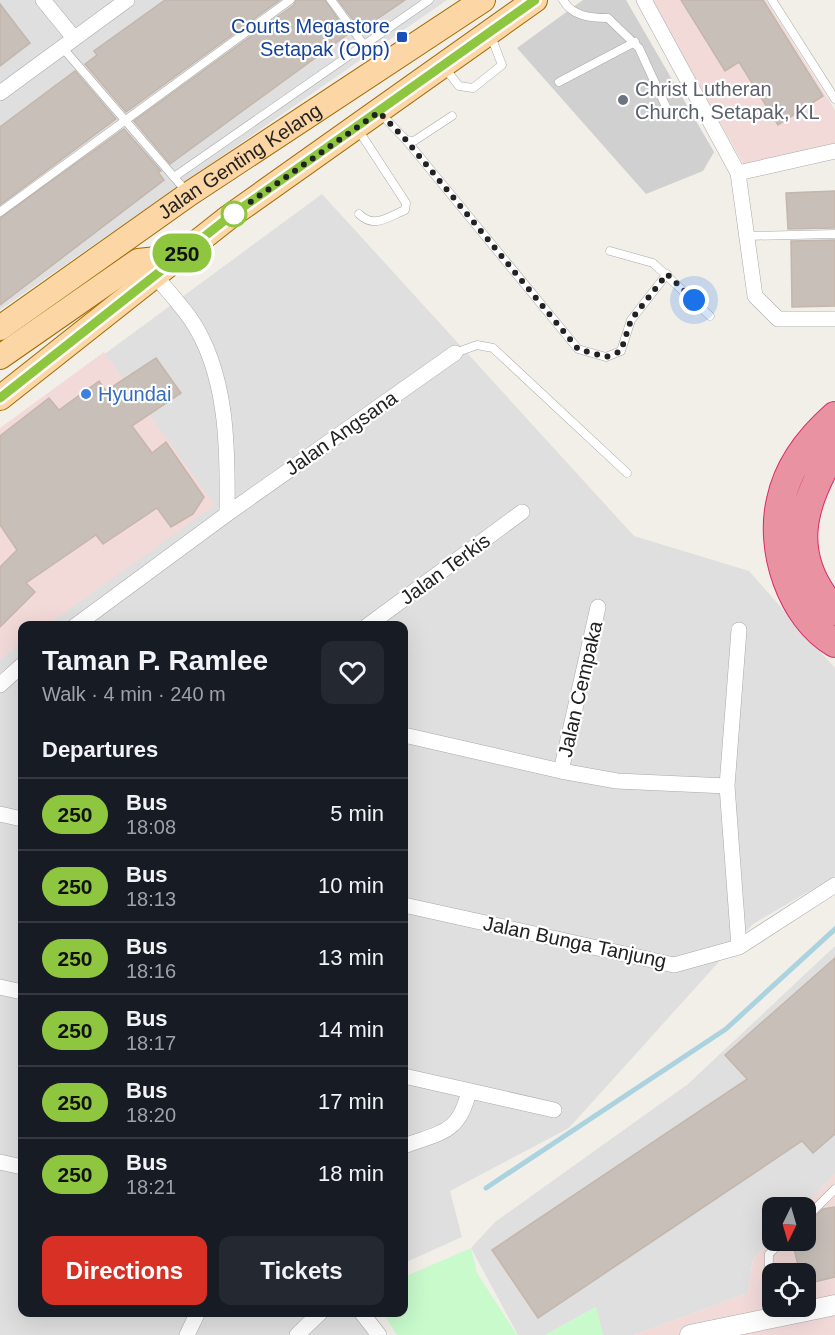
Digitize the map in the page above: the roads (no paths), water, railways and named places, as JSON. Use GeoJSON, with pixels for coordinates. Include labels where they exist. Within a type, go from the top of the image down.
{"type":"FeatureCollection","features":[{"type":"Feature","properties":{"kind":"highway"},"geometry":{"type":"LineString","coordinates":[[835,416],[816,432],[796,462],[780,500],[779,527],[787,582],[800,609],[835,643]]}},
{"type":"Feature","properties":{"kind":"highway"},"geometry":{"type":"LineString","coordinates":[[835,448],[813,485],[806,505],[803,530],[809,573],[818,590],[835,611]]}},
{"type":"Feature","properties":{"kind":"main road","name":"Jalan Genting Kelang"},"geometry":{"type":"LineString","coordinates":[[0,328],[181,185],[483,0]]}},
{"type":"Feature","properties":{"kind":"main road","name":"Jalan Genting Kelang"},"geometry":{"type":"LineString","coordinates":[[0,398],[176,257],[535,0]]}},
{"type":"Feature","properties":{"kind":"main road"},"geometry":{"type":"LineString","coordinates":[[0,357],[138,261],[176,257]]}},
{"type":"Feature","properties":{"kind":"street"},"geometry":{"type":"LineString","coordinates":[[44,0],[68,42]]}},
{"type":"Feature","properties":{"kind":"street"},"geometry":{"type":"LineString","coordinates":[[0,93],[128,0]]}},
{"type":"Feature","properties":{"kind":"street"},"geometry":{"type":"LineString","coordinates":[[644,0],[738,173],[755,297],[778,319],[835,319]]}},
{"type":"Feature","properties":{"kind":"street"},"geometry":{"type":"LineString","coordinates":[[738,173],[835,151]]}},
{"type":"Feature","properties":{"kind":"street"},"geometry":{"type":"LineString","coordinates":[[155,275],[191,319],[210,361],[226,420],[227,514]]}},
{"type":"Feature","properties":{"kind":"street","name":"Jalan Angsana"},"geometry":{"type":"LineString","coordinates":[[82,621],[227,514],[455,352]]}},
{"type":"Feature","properties":{"kind":"street","name":"Jalan Terkis"},"geometry":{"type":"LineString","coordinates":[[375,621],[522,512]]}},
{"type":"Feature","properties":{"kind":"street","name":"Jalan Cempaka"},"geometry":{"type":"LineString","coordinates":[[561,771],[598,607]]}},
{"type":"Feature","properties":{"kind":"street"},"geometry":{"type":"LineString","coordinates":[[739,630],[728,786],[739,947]]}},
{"type":"Feature","properties":{"kind":"street"},"geometry":{"type":"LineString","coordinates":[[0,685],[18,669]]}},
{"type":"Feature","properties":{"kind":"street"},"geometry":{"type":"LineString","coordinates":[[408,736],[561,771],[617,781],[728,786]]}},
{"type":"Feature","properties":{"kind":"street"},"geometry":{"type":"LineString","coordinates":[[0,814],[18,818]]}},
{"type":"Feature","properties":{"kind":"street","name":"Jalan Bunga Tanjung"},"geometry":{"type":"LineString","coordinates":[[408,906],[674,964],[739,947],[835,885]]}},
{"type":"Feature","properties":{"kind":"street"},"geometry":{"type":"LineString","coordinates":[[0,987],[18,991]]}},
{"type":"Feature","properties":{"kind":"street"},"geometry":{"type":"LineString","coordinates":[[408,1077],[554,1110]]}},
{"type":"Feature","properties":{"kind":"street"},"geometry":{"type":"LineString","coordinates":[[408,1145],[448,1130],[461,1119],[470,1091]]}},
{"type":"Feature","properties":{"kind":"street"},"geometry":{"type":"LineString","coordinates":[[0,1162],[18,1166]]}},
{"type":"Feature","properties":{"kind":"street"},"geometry":{"type":"LineString","coordinates":[[690,1335],[835,1305]]}},
{"type":"Feature","properties":{"kind":"street"},"geometry":{"type":"LineString","coordinates":[[188,1335],[196,1317]]}},
{"type":"Feature","properties":{"kind":"street"},"geometry":{"type":"LineString","coordinates":[[297,1335],[316,1317]]}},
{"type":"Feature","properties":{"kind":"street"},"geometry":{"type":"LineString","coordinates":[[365,1317],[380,1335]]}},
{"type":"Feature","properties":{"kind":"lane"},"geometry":{"type":"LineString","coordinates":[[0,212],[290,0]]}},
{"type":"Feature","properties":{"kind":"lane"},"geometry":{"type":"LineString","coordinates":[[330,0],[364,45]]}},
{"type":"Feature","properties":{"kind":"lane"},"geometry":{"type":"LineString","coordinates":[[68,42],[123,120],[181,185],[364,45],[429,0]]}},
{"type":"Feature","properties":{"kind":"lane"},"geometry":{"type":"LineString","coordinates":[[563,0],[568,9],[590,18],[608,18],[635,42],[667,109]]}},
{"type":"Feature","properties":{"kind":"lane"},"geometry":{"type":"LineString","coordinates":[[772,0],[835,99]]}},
{"type":"Feature","properties":{"kind":"lane"},"geometry":{"type":"LineString","coordinates":[[443,66],[459,86],[473,88],[500,69],[502,61],[490,33]]}},
{"type":"Feature","properties":{"kind":"lane"},"geometry":{"type":"LineString","coordinates":[[559,82],[635,42]]}},
{"type":"Feature","properties":{"kind":"lane"},"geometry":{"type":"LineString","coordinates":[[379,112],[406,140],[578,349],[606,357],[621,351],[631,320],[667,274]]}},
{"type":"Feature","properties":{"kind":"lane"},"geometry":{"type":"LineString","coordinates":[[406,140],[422,138],[452,116]]}},
{"type":"Feature","properties":{"kind":"lane"},"geometry":{"type":"LineString","coordinates":[[357,128],[406,203],[405,210],[375,223],[366,221],[359,214]]}},
{"type":"Feature","properties":{"kind":"lane"},"geometry":{"type":"LineString","coordinates":[[745,236],[835,234]]}},
{"type":"Feature","properties":{"kind":"lane"},"geometry":{"type":"LineString","coordinates":[[610,251],[653,263],[710,316]]}},
{"type":"Feature","properties":{"kind":"lane"},"geometry":{"type":"LineString","coordinates":[[455,352],[477,345],[493,348],[627,473]]}},
{"type":"Feature","properties":{"kind":"lane"},"geometry":{"type":"LineString","coordinates":[[816,1208],[835,1190]]}},
{"type":"Feature","properties":{"kind":"lane"},"geometry":{"type":"LineString","coordinates":[[768,1318],[769,1254],[772,1251]]}},
{"type":"Feature","properties":{"kind":"waterway"},"geometry":{"type":"LineString","coordinates":[[486,1188],[726,1029],[835,929]]}},
{"type":"Feature","properties":{"kind":"place","name":"Courts Megastore Setapak (Opp)"},"geometry":{"type":"Point","coordinates":[402,37]}},
{"type":"Feature","properties":{"kind":"place","name":"Christ Lutheran Church, Setapak, KL"},"geometry":{"type":"Point","coordinates":[623,100]}},
{"type":"Feature","properties":{"kind":"place","name":"Hyundai"},"geometry":{"type":"Point","coordinates":[86,394]}}]}
